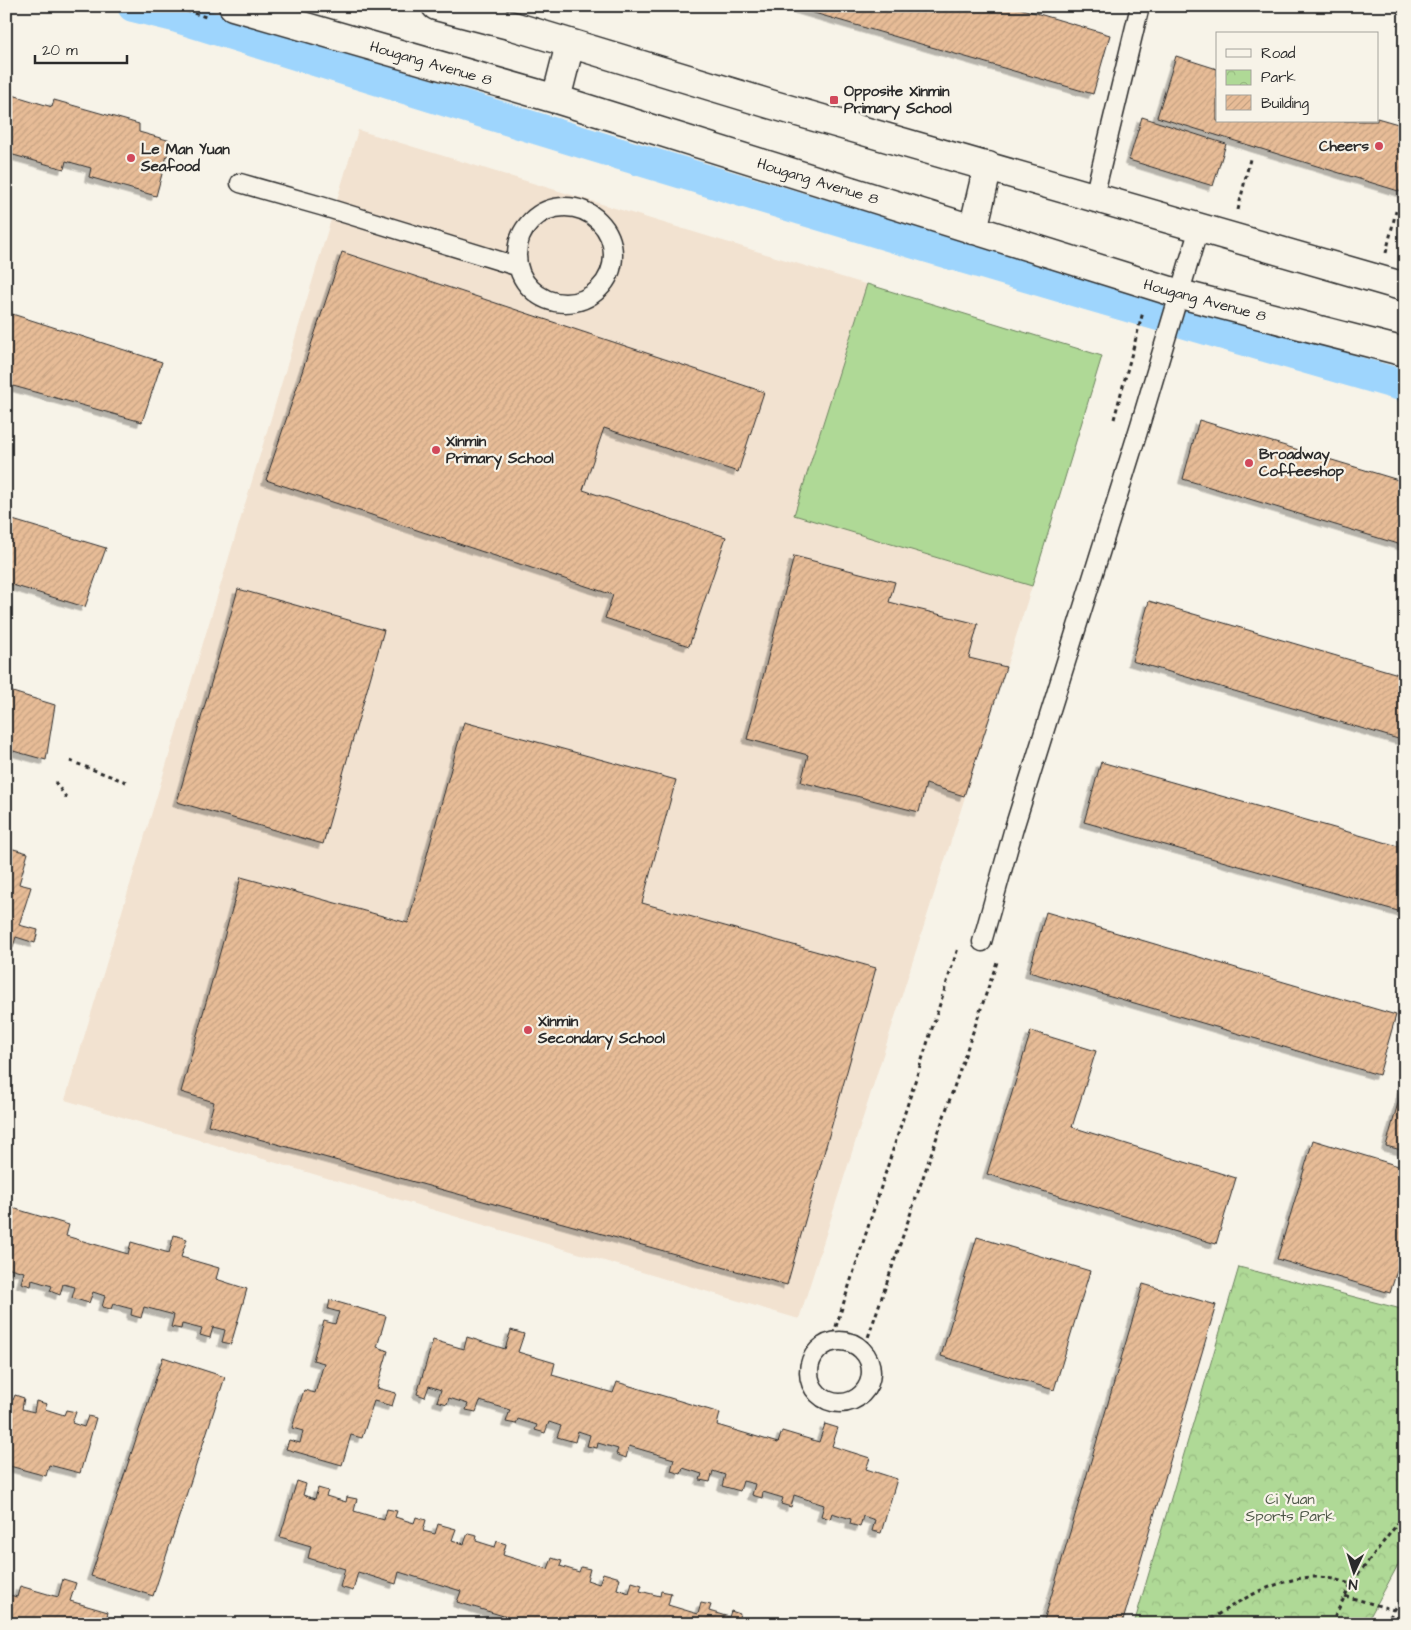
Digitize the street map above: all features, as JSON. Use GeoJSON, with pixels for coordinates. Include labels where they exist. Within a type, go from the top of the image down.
{"type":"FeatureCollection","features":[{"type":"Feature","properties":{"kind":"main road","name":"Hougang Avenue 8"},"geometry":{"type":"LineString","coordinates":[[233,6],[287,14],[973,230],[1176,305],[1405,352]]}},
{"type":"Feature","properties":{"kind":"main road"},"geometry":{"type":"LineString","coordinates":[[436,6],[513,26],[770,104],[1405,287]]}},
{"type":"Feature","properties":{"kind":"main road"},"geometry":{"type":"LineString","coordinates":[[556,99],[570,44]]}},
{"type":"Feature","properties":{"kind":"main road"},"geometry":{"type":"LineString","coordinates":[[973,230],[988,166]]}},
{"type":"Feature","properties":{"kind":"lane"},"geometry":{"type":"LineString","coordinates":[[1094,196],[1140,6]]}},
{"type":"Feature","properties":{"kind":"lane"},"geometry":{"type":"LineString","coordinates":[[240,183],[516,266],[530,290],[554,304],[582,302],[605,285],[615,259],[609,232],[589,212],[562,206],[536,216],[530,223],[519,238],[516,266]]}},
{"type":"Feature","properties":{"kind":"lane"},"geometry":{"type":"LineString","coordinates":[[982,942],[1014,828],[1140,425],[1199,228]]}},
{"type":"Feature","properties":{"kind":"path"},"geometry":{"type":"LineString","coordinates":[[1237,215],[1250,160]]}},
{"type":"Feature","properties":{"kind":"path"},"geometry":{"type":"LineString","coordinates":[[1385,256],[1396,211]]}},
{"type":"Feature","properties":{"kind":"path"},"geometry":{"type":"LineString","coordinates":[[1114,419],[1144,308]]}},
{"type":"Feature","properties":{"kind":"path"},"geometry":{"type":"LineString","coordinates":[[70,761],[126,782]]}},
{"type":"Feature","properties":{"kind":"path"},"geometry":{"type":"LineString","coordinates":[[55,782],[68,800]]}},
{"type":"Feature","properties":{"kind":"path"},"geometry":{"type":"LineString","coordinates":[[832,1342],[958,945]]}},
{"type":"Feature","properties":{"kind":"path"},"geometry":{"type":"LineString","coordinates":[[1331,1624],[1351,1584],[1405,1514]]}},
{"type":"Feature","properties":{"kind":"path"},"geometry":{"type":"LineString","coordinates":[[1204,1624],[1218,1614],[1266,1588],[1293,1579],[1318,1577],[1351,1584]]}},
{"type":"Feature","properties":{"kind":"path"},"geometry":{"type":"LineString","coordinates":[[1385,1624],[1405,1594]]}},
{"type":"Feature","properties":{"kind":"path"},"geometry":{"type":"LineString","coordinates":[[1346,1596],[1394,1610]]}},
{"type":"Feature","properties":{"kind":"shaded area"},"geometry":{"type":"Polygon","coordinates":[[[358,130],[1102,356],[1032,586],[799,1319],[65,1100],[358,130]]]}},
{"type":"Feature","properties":{"kind":"green space"},"geometry":{"type":"Polygon","coordinates":[[[867,284],[1102,356],[1032,586],[794,515],[867,284]]]}},
{"type":"Feature","properties":{"kind":"green space","name":"Ci Yuan Sports Park"},"geometry":{"type":"Polygon","coordinates":[[[1239,1267],[1405,1310],[1405,1552],[1366,1624],[1134,1624],[1239,1267]]]}},
{"type":"Feature","properties":{"kind":"building"},"geometry":{"type":"Polygon","coordinates":[[[790,6],[1012,6],[1110,35],[1093,94],[790,6]]]}},
{"type":"Feature","properties":{"kind":"building"},"geometry":{"type":"Polygon","coordinates":[[[1176,56],[1216,69],[1216,122],[1378,122],[1378,118],[1405,126],[1405,193],[1157,117],[1176,56]]]}},
{"type":"Feature","properties":{"kind":"building"},"geometry":{"type":"Polygon","coordinates":[[[6,93],[52,107],[54,100],[139,124],[139,132],[171,141],[156,196],[89,177],[91,168],[66,161],[64,169],[6,153],[6,93]]]}},
{"type":"Feature","properties":{"kind":"building"},"geometry":{"type":"Polygon","coordinates":[[[1142,117],[1226,144],[1213,186],[1129,160],[1142,117]]]}},
{"type":"Feature","properties":{"kind":"building","name":"Xinmin Primary School"},"geometry":{"type":"Polygon","coordinates":[[[342,252],[764,392],[738,472],[604,428],[583,490],[726,537],[689,646],[605,618],[613,595],[266,480],[342,252]]]}},
{"type":"Feature","properties":{"kind":"building"},"geometry":{"type":"Polygon","coordinates":[[[6,312],[162,362],[142,422],[6,384],[6,312]]]}},
{"type":"Feature","properties":{"kind":"building"},"geometry":{"type":"Polygon","coordinates":[[[1199,420],[1405,482],[1405,546],[1183,479],[1199,420]]]}},
{"type":"Feature","properties":{"kind":"building"},"geometry":{"type":"Polygon","coordinates":[[[6,518],[106,548],[85,607],[6,583],[6,518]]]}},
{"type":"Feature","properties":{"kind":"building"},"geometry":{"type":"Polygon","coordinates":[[[794,556],[895,582],[889,602],[978,624],[969,658],[1006,667],[964,796],[926,784],[919,812],[801,782],[808,755],[747,739],[794,556]]]}},
{"type":"Feature","properties":{"kind":"building"},"geometry":{"type":"Polygon","coordinates":[[[238,589],[384,630],[323,844],[177,802],[238,589]]]}},
{"type":"Feature","properties":{"kind":"building"},"geometry":{"type":"Polygon","coordinates":[[[1149,601],[1405,676],[1405,741],[1132,661],[1149,601]]]}},
{"type":"Feature","properties":{"kind":"building"},"geometry":{"type":"Polygon","coordinates":[[[6,690],[55,705],[46,760],[6,749],[6,690]]]}},
{"type":"Feature","properties":{"kind":"building","name":"Xinmin Secondary School"},"geometry":{"type":"Polygon","coordinates":[[[464,722],[676,780],[642,903],[876,968],[787,1285],[208,1125],[214,1102],[181,1092],[241,877],[408,923],[464,722]]]}},
{"type":"Feature","properties":{"kind":"building"},"geometry":{"type":"Polygon","coordinates":[[[1101,762],[1405,848],[1405,913],[1084,822],[1101,762]]]}},
{"type":"Feature","properties":{"kind":"building"},"geometry":{"type":"Polygon","coordinates":[[[6,847],[28,853],[19,884],[31,887],[19,925],[38,930],[35,943],[16,937],[6,969],[6,847]]]}},
{"type":"Feature","properties":{"kind":"building"},"geometry":{"type":"Polygon","coordinates":[[[1046,912],[1396,1015],[1379,1075],[1029,972],[1046,912]]]}},
{"type":"Feature","properties":{"kind":"building"},"geometry":{"type":"Polygon","coordinates":[[[1031,1031],[1096,1051],[1072,1127],[1236,1178],[1216,1244],[987,1174],[1031,1031]]]}},
{"type":"Feature","properties":{"kind":"building"},"geometry":{"type":"Polygon","coordinates":[[[1405,1078],[1405,1151],[1386,1146],[1405,1078]]]}},
{"type":"Feature","properties":{"kind":"building"},"geometry":{"type":"Polygon","coordinates":[[[1313,1140],[1405,1168],[1405,1245],[1390,1293],[1277,1259],[1313,1140]]]}},
{"type":"Feature","properties":{"kind":"building"},"geometry":{"type":"Polygon","coordinates":[[[6,1206],[69,1225],[66,1236],[128,1254],[131,1242],[169,1253],[174,1235],[187,1239],[181,1257],[219,1268],[216,1279],[247,1289],[231,1344],[222,1342],[225,1330],[213,1327],[210,1338],[200,1335],[202,1329],[182,1324],[181,1329],[171,1327],[174,1315],[144,1307],[141,1318],[131,1315],[132,1309],[113,1304],[111,1309],[102,1307],[105,1296],[93,1292],[89,1303],[72,1298],[75,1287],[63,1284],[60,1295],[50,1291],[52,1286],[32,1280],[31,1286],[21,1283],[24,1272],[6,1267],[6,1206]]]}},
{"type":"Feature","properties":{"kind":"building"},"geometry":{"type":"Polygon","coordinates":[[[977,1237],[1090,1271],[1054,1390],[941,1356],[977,1237]]]}},
{"type":"Feature","properties":{"kind":"building"},"geometry":{"type":"Polygon","coordinates":[[[1143,1284],[1216,1305],[1122,1624],[1043,1624],[1143,1284]]]}},
{"type":"Feature","properties":{"kind":"building"},"geometry":{"type":"Polygon","coordinates":[[[330,1300],[386,1316],[377,1347],[388,1351],[377,1388],[396,1393],[392,1406],[374,1401],[362,1438],[351,1435],[342,1465],[286,1449],[289,1440],[300,1443],[303,1431],[292,1428],[304,1390],[315,1393],[324,1363],[313,1360],[324,1321],[335,1324],[339,1312],[328,1309],[330,1300]]]}},
{"type":"Feature","properties":{"kind":"building"},"geometry":{"type":"Polygon","coordinates":[[[511,1330],[524,1334],[518,1352],[555,1363],[552,1375],[613,1393],[617,1382],[720,1413],[717,1425],[778,1443],[782,1431],[819,1442],[825,1424],[838,1428],[832,1446],[870,1458],[866,1469],[897,1479],[881,1533],[872,1531],[875,1520],[863,1516],[860,1527],[850,1524],[851,1519],[832,1513],[830,1519],[821,1516],[824,1505],[794,1495],[791,1507],[781,1504],[783,1498],[763,1492],[762,1498],[752,1495],[755,1484],[743,1481],[740,1491],[722,1486],[725,1475],[713,1471],[710,1482],[700,1480],[702,1474],[683,1468],[681,1474],[671,1471],[674,1459],[629,1446],[626,1458],[616,1454],[618,1449],[598,1443],[597,1448],[587,1446],[590,1435],[578,1431],[575,1442],[557,1437],[561,1426],[549,1422],[545,1433],[535,1430],[537,1425],[518,1419],[516,1424],[506,1422],[510,1410],[480,1401],[476,1412],[466,1410],[468,1404],[449,1398],[447,1404],[437,1401],[441,1390],[429,1386],[425,1397],[417,1394],[433,1340],[464,1349],[467,1337],[505,1349],[511,1330]]]}},
{"type":"Feature","properties":{"kind":"building"},"geometry":{"type":"Polygon","coordinates":[[[163,1357],[225,1377],[153,1596],[91,1576],[163,1357]]]}},
{"type":"Feature","properties":{"kind":"building"},"geometry":{"type":"Polygon","coordinates":[[[15,1395],[24,1398],[22,1409],[34,1412],[36,1401],[47,1404],[45,1409],[64,1415],[66,1410],[76,1412],[72,1423],[84,1427],[88,1416],[96,1418],[80,1473],[49,1465],[46,1476],[6,1465],[6,1398],[13,1400],[15,1395]]]}},
{"type":"Feature","properties":{"kind":"building"},"geometry":{"type":"Polygon","coordinates":[[[297,1481],[306,1484],[303,1495],[315,1499],[318,1488],[328,1491],[326,1496],[346,1502],[347,1497],[357,1499],[354,1511],[384,1520],[387,1509],[397,1511],[395,1517],[414,1523],[416,1517],[426,1520],[423,1531],[435,1534],[438,1524],[456,1529],[452,1540],[464,1544],[468,1533],[477,1535],[476,1541],[495,1547],[497,1541],[506,1544],[503,1555],[548,1569],[552,1558],[562,1561],[560,1566],[579,1572],[581,1567],[590,1569],[587,1580],[599,1584],[603,1573],[620,1578],[617,1589],[629,1593],[632,1582],[642,1585],[640,1591],[660,1596],[661,1591],[671,1593],[668,1605],[698,1614],[701,1603],[711,1605],[709,1611],[729,1617],[731,1611],[740,1614],[737,1624],[572,1624],[564,1621],[563,1624],[530,1624],[457,1602],[461,1591],[399,1572],[396,1584],[358,1572],[353,1591],[340,1587],[345,1569],[308,1558],[311,1546],[280,1537],[297,1481]]]}},
{"type":"Feature","properties":{"kind":"building"},"geometry":{"type":"Polygon","coordinates":[[[63,1579],[76,1583],[70,1601],[108,1612],[105,1624],[6,1624],[6,1594],[17,1597],[20,1586],[58,1597],[63,1579]]]}},
{"type":"Feature","properties":{"kind":"building"},"geometry":{"type":"Polygon","coordinates":[[[752,1618],[761,1620],[760,1624],[750,1624],[752,1618]]]}},
{"type":"Feature","properties":{"kind":"waterway"},"geometry":{"type":"LineString","coordinates":[[133,6],[174,16],[942,251],[1405,386]]}},
{"type":"Feature","properties":{"kind":"place","name":"Opposite Xinmin Primary School"},"geometry":{"type":"Point","coordinates":[834,100]}},
{"type":"Feature","properties":{"kind":"place","name":"Cheers"},"geometry":{"type":"Point","coordinates":[1379,146]}},
{"type":"Feature","properties":{"kind":"place","name":"Le Man Yuan Seafood"},"geometry":{"type":"Point","coordinates":[131,158]}},
{"type":"Feature","properties":{"kind":"place","name":"Xinmin Primary School"},"geometry":{"type":"Point","coordinates":[436,450]}},
{"type":"Feature","properties":{"kind":"place","name":"Broadway Coffeeshop"},"geometry":{"type":"Point","coordinates":[1249,463]}},
{"type":"Feature","properties":{"kind":"place","name":"Xinmin Secondary School"},"geometry":{"type":"Point","coordinates":[528,1030]}}]}
